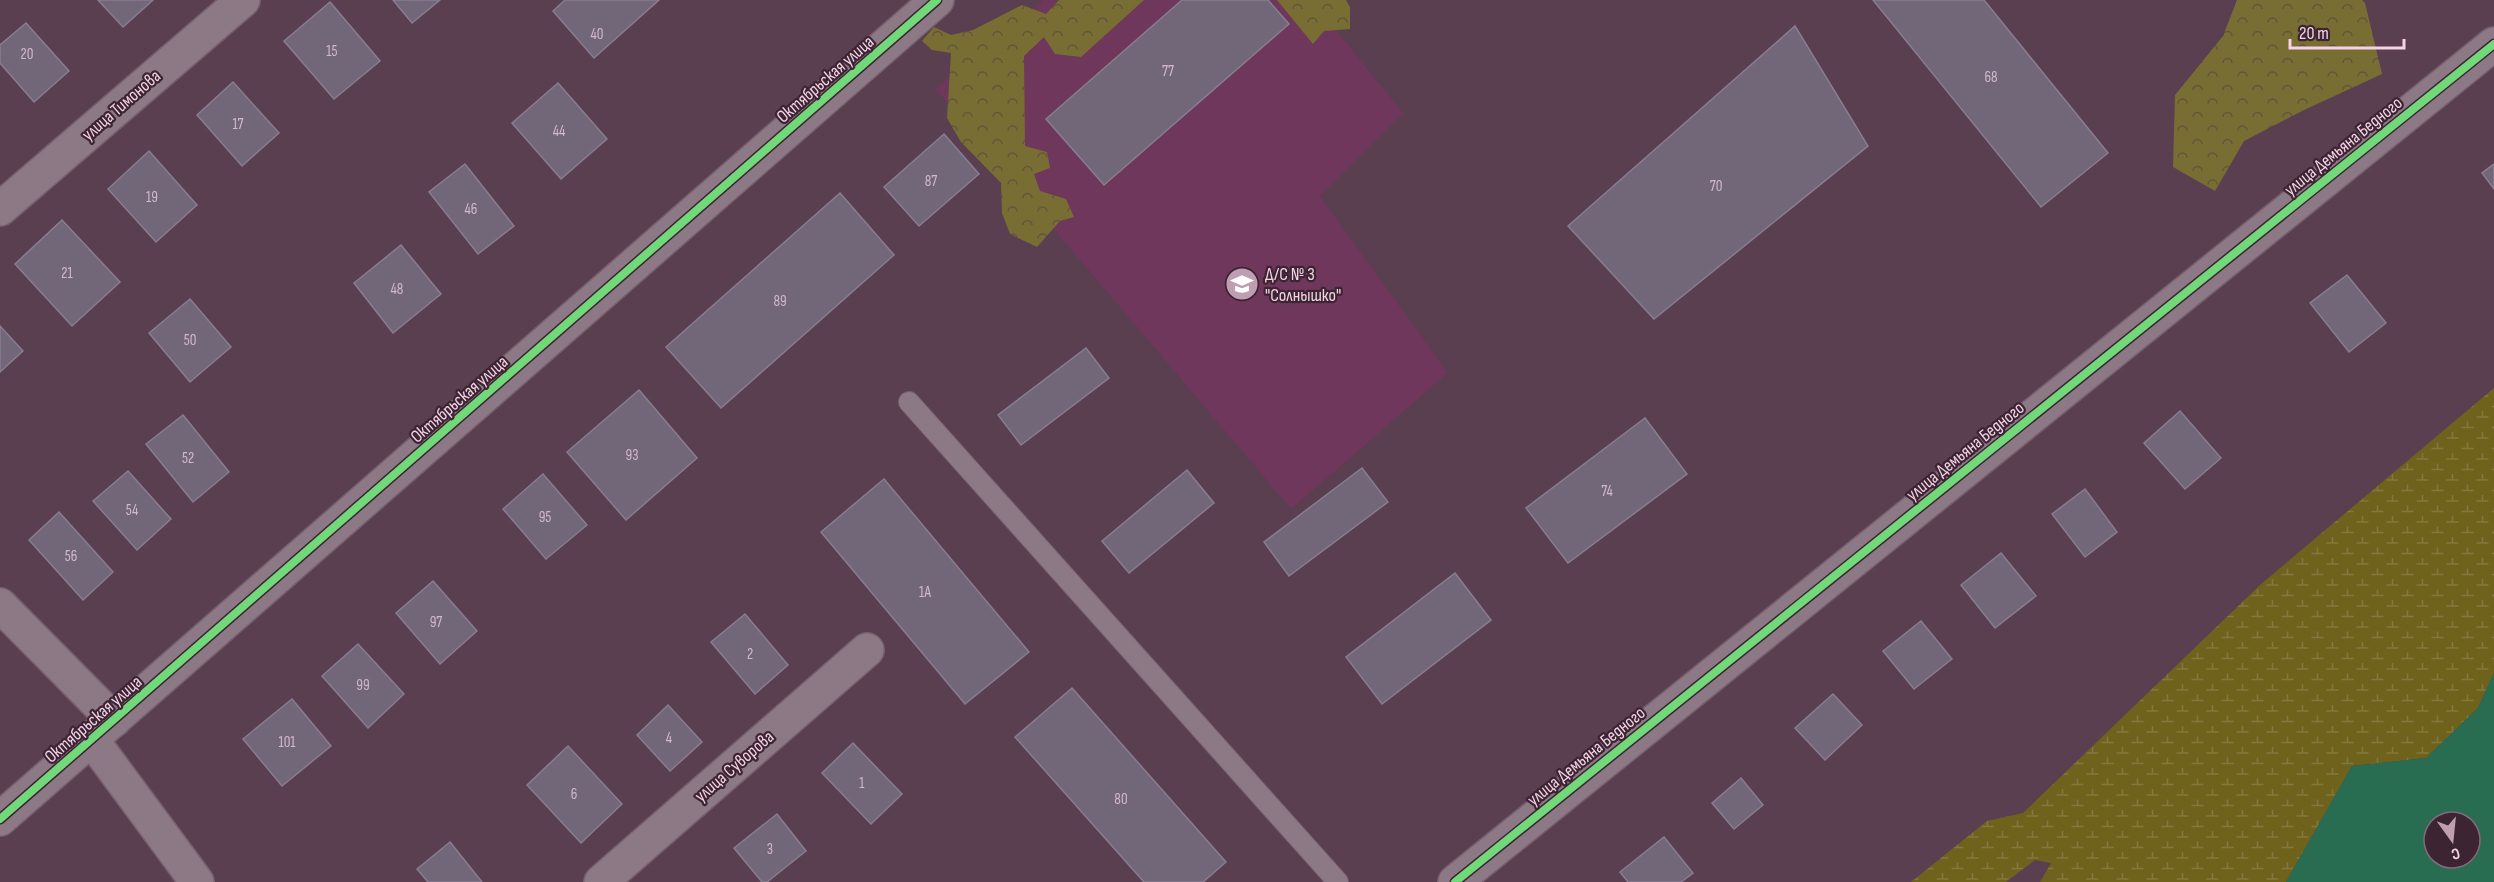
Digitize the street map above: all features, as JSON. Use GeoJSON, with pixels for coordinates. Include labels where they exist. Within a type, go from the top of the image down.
{"type":"FeatureCollection","features":[{"type":"Feature","properties":{"kind":"street","name":"улица Тимонова"},"geometry":{"type":"LineString","coordinates":[[0,209],[243,0]]}},
{"type":"Feature","properties":{"kind":"street","name":"Октябрьская улица"},"geometry":{"type":"LineString","coordinates":[[0,819],[937,0]]}},
{"type":"Feature","properties":{"kind":"street","name":"улица Демьяна Бедного"},"geometry":{"type":"LineString","coordinates":[[1455,882],[2494,44]]}},
{"type":"Feature","properties":{"kind":"street"},"geometry":{"type":"LineString","coordinates":[[0,605],[103,730],[197,882]]}},
{"type":"Feature","properties":{"kind":"street","name":"улица Суворова"},"geometry":{"type":"LineString","coordinates":[[601,882],[867,650]]}},
{"type":"Feature","properties":{"kind":"lane"},"geometry":{"type":"LineString","coordinates":[[909,402],[1338,882]]}},
{"type":"Feature","properties":{"kind":"shaded area","name":"Д/С № 3 \"Солнышко\""},"geometry":{"type":"Polygon","coordinates":[[[1043,0],[1312,0],[1403,113],[1320,196],[1448,373],[1291,509],[935,89],[1043,0]]]}},
{"type":"Feature","properties":{"kind":"shaded area"},"geometry":{"type":"Polygon","coordinates":[[[2494,673],[2494,882],[2286,882],[2352,766],[2426,758],[2478,708],[2494,673]]]}},
{"type":"Feature","properties":{"kind":"green space"},"geometry":{"type":"Polygon","coordinates":[[[1059,0],[1144,0],[1081,57],[1055,54],[1044,37],[1024,56],[1025,146],[1047,152],[1050,168],[1034,174],[1040,191],[1066,199],[1074,217],[1060,221],[1037,247],[1010,234],[1002,213],[1001,183],[961,142],[947,118],[951,53],[932,50],[922,41],[934,27],[951,35],[973,30],[1022,5],[1046,14],[1059,0]]]}},
{"type":"Feature","properties":{"kind":"green space"},"geometry":{"type":"Polygon","coordinates":[[[1277,0],[1346,0],[1350,7],[1350,29],[1324,31],[1313,44],[1277,0]]]}},
{"type":"Feature","properties":{"kind":"green space"},"geometry":{"type":"Polygon","coordinates":[[[2237,0],[2362,0],[2365,3],[2382,74],[2244,141],[2215,191],[2173,167],[2175,95],[2223,36],[2237,0]]]}},
{"type":"Feature","properties":{"kind":"green space"},"geometry":{"type":"Polygon","coordinates":[[[2494,388],[2494,673],[2478,708],[2426,758],[2352,766],[2286,882],[2040,882],[2051,863],[2035,860],[2006,882],[1911,882],[1987,821],[2023,813],[2260,585],[2494,388]]]}},
{"type":"Feature","properties":{"kind":"building"},"geometry":{"type":"Polygon","coordinates":[[[98,0],[153,0],[123,27],[98,0]]]}},
{"type":"Feature","properties":{"kind":"building"},"geometry":{"type":"Polygon","coordinates":[[[393,0],[440,0],[412,23],[393,0]]]}},
{"type":"Feature","properties":{"kind":"building"},"geometry":{"type":"Polygon","coordinates":[[[565,0],[659,0],[594,58],[553,11],[565,0]]]}},
{"type":"Feature","properties":{"kind":"building"},"geometry":{"type":"Polygon","coordinates":[[[1182,0],[1268,0],[1289,24],[1104,185],[1046,119],[1182,0]]]}},
{"type":"Feature","properties":{"kind":"building"},"geometry":{"type":"Polygon","coordinates":[[[1873,0],[1984,0],[2108,153],[2041,207],[1873,0]]]}},
{"type":"Feature","properties":{"kind":"building"},"geometry":{"type":"Polygon","coordinates":[[[330,2],[380,61],[334,99],[284,41],[330,2]]]}},
{"type":"Feature","properties":{"kind":"building"},"geometry":{"type":"Polygon","coordinates":[[[26,23],[69,71],[34,102],[0,63],[0,45],[26,23]]]}},
{"type":"Feature","properties":{"kind":"building"},"geometry":{"type":"Polygon","coordinates":[[[1795,26],[1868,146],[1654,319],[1568,226],[1795,26]]]}},
{"type":"Feature","properties":{"kind":"building"},"geometry":{"type":"Polygon","coordinates":[[[233,82],[279,133],[242,166],[197,115],[233,82]]]}},
{"type":"Feature","properties":{"kind":"building"},"geometry":{"type":"Polygon","coordinates":[[[558,83],[607,139],[561,179],[512,123],[558,83]]]}},
{"type":"Feature","properties":{"kind":"building"},"geometry":{"type":"Polygon","coordinates":[[[944,134],[979,174],[919,226],[884,187],[944,134]]]}},
{"type":"Feature","properties":{"kind":"building"},"geometry":{"type":"Polygon","coordinates":[[[149,151],[197,205],[156,242],[108,189],[149,151]]]}},
{"type":"Feature","properties":{"kind":"building"},"geometry":{"type":"Polygon","coordinates":[[[465,164],[514,226],[478,254],[429,192],[465,164]]]}},
{"type":"Feature","properties":{"kind":"building"},"geometry":{"type":"Polygon","coordinates":[[[2494,164],[2494,189],[2482,173],[2494,164]]]}},
{"type":"Feature","properties":{"kind":"building"},"geometry":{"type":"Polygon","coordinates":[[[840,193],[894,255],[721,408],[666,347],[840,193]]]}},
{"type":"Feature","properties":{"kind":"building"},"geometry":{"type":"Polygon","coordinates":[[[62,220],[120,282],[72,326],[15,264],[62,220]]]}},
{"type":"Feature","properties":{"kind":"building"},"geometry":{"type":"Polygon","coordinates":[[[401,245],[441,294],[393,333],[354,283],[401,245]]]}},
{"type":"Feature","properties":{"kind":"building"},"geometry":{"type":"Polygon","coordinates":[[[2347,275],[2386,323],[2349,352],[2310,303],[2347,275]]]}},
{"type":"Feature","properties":{"kind":"building"},"geometry":{"type":"Polygon","coordinates":[[[190,299],[231,347],[190,382],[149,333],[190,299]]]}},
{"type":"Feature","properties":{"kind":"building"},"geometry":{"type":"Polygon","coordinates":[[[0,326],[23,351],[0,372],[0,326]]]}},
{"type":"Feature","properties":{"kind":"building"},"geometry":{"type":"Polygon","coordinates":[[[1086,348],[1109,378],[1021,445],[998,415],[1086,348]]]}},
{"type":"Feature","properties":{"kind":"building"},"geometry":{"type":"Polygon","coordinates":[[[639,390],[697,458],[626,520],[567,452],[639,390]]]}},
{"type":"Feature","properties":{"kind":"building"},"geometry":{"type":"Polygon","coordinates":[[[2180,411],[2221,458],[2185,489],[2144,443],[2180,411]]]}},
{"type":"Feature","properties":{"kind":"building"},"geometry":{"type":"Polygon","coordinates":[[[183,415],[229,472],[193,502],[146,444],[183,415]]]}},
{"type":"Feature","properties":{"kind":"building"},"geometry":{"type":"Polygon","coordinates":[[[1645,418],[1687,474],[1568,563],[1526,508],[1645,418]]]}},
{"type":"Feature","properties":{"kind":"building"},"geometry":{"type":"Polygon","coordinates":[[[1362,468],[1388,502],[1289,576],[1264,542],[1362,468]]]}},
{"type":"Feature","properties":{"kind":"building"},"geometry":{"type":"Polygon","coordinates":[[[1187,470],[1214,503],[1129,573],[1102,541],[1187,470]]]}},
{"type":"Feature","properties":{"kind":"building"},"geometry":{"type":"Polygon","coordinates":[[[128,471],[171,519],[137,550],[93,501],[128,471]]]}},
{"type":"Feature","properties":{"kind":"building"},"geometry":{"type":"Polygon","coordinates":[[[543,474],[587,525],[546,559],[503,509],[543,474]]]}},
{"type":"Feature","properties":{"kind":"building"},"geometry":{"type":"Polygon","coordinates":[[[884,479],[1029,652],[965,704],[821,532],[884,479]]]}},
{"type":"Feature","properties":{"kind":"building"},"geometry":{"type":"Polygon","coordinates":[[[2085,489],[2117,532],[2085,557],[2052,514],[2085,489]]]}},
{"type":"Feature","properties":{"kind":"building"},"geometry":{"type":"Polygon","coordinates":[[[59,512],[113,572],[83,600],[29,540],[59,512]]]}},
{"type":"Feature","properties":{"kind":"building"},"geometry":{"type":"Polygon","coordinates":[[[2001,553],[2036,596],[1995,628],[1961,585],[2001,553]]]}},
{"type":"Feature","properties":{"kind":"building"},"geometry":{"type":"Polygon","coordinates":[[[1455,573],[1491,620],[1382,704],[1346,657],[1455,573]]]}},
{"type":"Feature","properties":{"kind":"building"},"geometry":{"type":"Polygon","coordinates":[[[433,581],[477,631],[440,664],[396,613],[433,581]]]}},
{"type":"Feature","properties":{"kind":"building"},"geometry":{"type":"Polygon","coordinates":[[[745,614],[788,665],[755,694],[711,642],[745,614]]]}},
{"type":"Feature","properties":{"kind":"building"},"geometry":{"type":"Polygon","coordinates":[[[1921,621],[1952,659],[1914,689],[1883,651],[1921,621]]]}},
{"type":"Feature","properties":{"kind":"building"},"geometry":{"type":"Polygon","coordinates":[[[358,644],[404,694],[368,728],[322,676],[358,644]]]}},
{"type":"Feature","properties":{"kind":"building"},"geometry":{"type":"Polygon","coordinates":[[[1072,688],[1226,862],[1203,882],[1144,882],[1015,737],[1072,688]]]}},
{"type":"Feature","properties":{"kind":"building"},"geometry":{"type":"Polygon","coordinates":[[[1833,694],[1862,725],[1825,760],[1795,728],[1833,694]]]}},
{"type":"Feature","properties":{"kind":"building"},"geometry":{"type":"Polygon","coordinates":[[[292,699],[331,746],[282,786],[243,739],[292,699]]]}},
{"type":"Feature","properties":{"kind":"building"},"geometry":{"type":"Polygon","coordinates":[[[668,705],[702,742],[670,771],[637,735],[668,705]]]}},
{"type":"Feature","properties":{"kind":"building"},"geometry":{"type":"Polygon","coordinates":[[[853,743],[902,794],[871,824],[822,773],[853,743]]]}},
{"type":"Feature","properties":{"kind":"building"},"geometry":{"type":"Polygon","coordinates":[[[568,746],[622,804],[581,843],[527,785],[568,746]]]}},
{"type":"Feature","properties":{"kind":"building"},"geometry":{"type":"Polygon","coordinates":[[[1741,778],[1763,805],[1734,829],[1712,803],[1741,778]]]}},
{"type":"Feature","properties":{"kind":"building"},"geometry":{"type":"Polygon","coordinates":[[[777,814],[806,851],[767,882],[762,882],[734,848],[777,814]]]}},
{"type":"Feature","properties":{"kind":"building"},"geometry":{"type":"Polygon","coordinates":[[[1664,837],[1693,873],[1681,882],[1628,882],[1620,872],[1664,837]]]}},
{"type":"Feature","properties":{"kind":"building"},"geometry":{"type":"Polygon","coordinates":[[[450,842],[482,882],[428,882],[417,869],[450,842]]]}},
{"type":"Feature","properties":{"kind":"cycle path"},"geometry":{"type":"LineString","coordinates":[[0,819],[937,0]]}},
{"type":"Feature","properties":{"kind":"cycle path"},"geometry":{"type":"LineString","coordinates":[[1455,882],[2494,44]]}},
{"type":"Feature","properties":{"kind":"place","name":"Д/С № 3 \"Солнышко\""},"geometry":{"type":"Point","coordinates":[1242,284]}}]}
